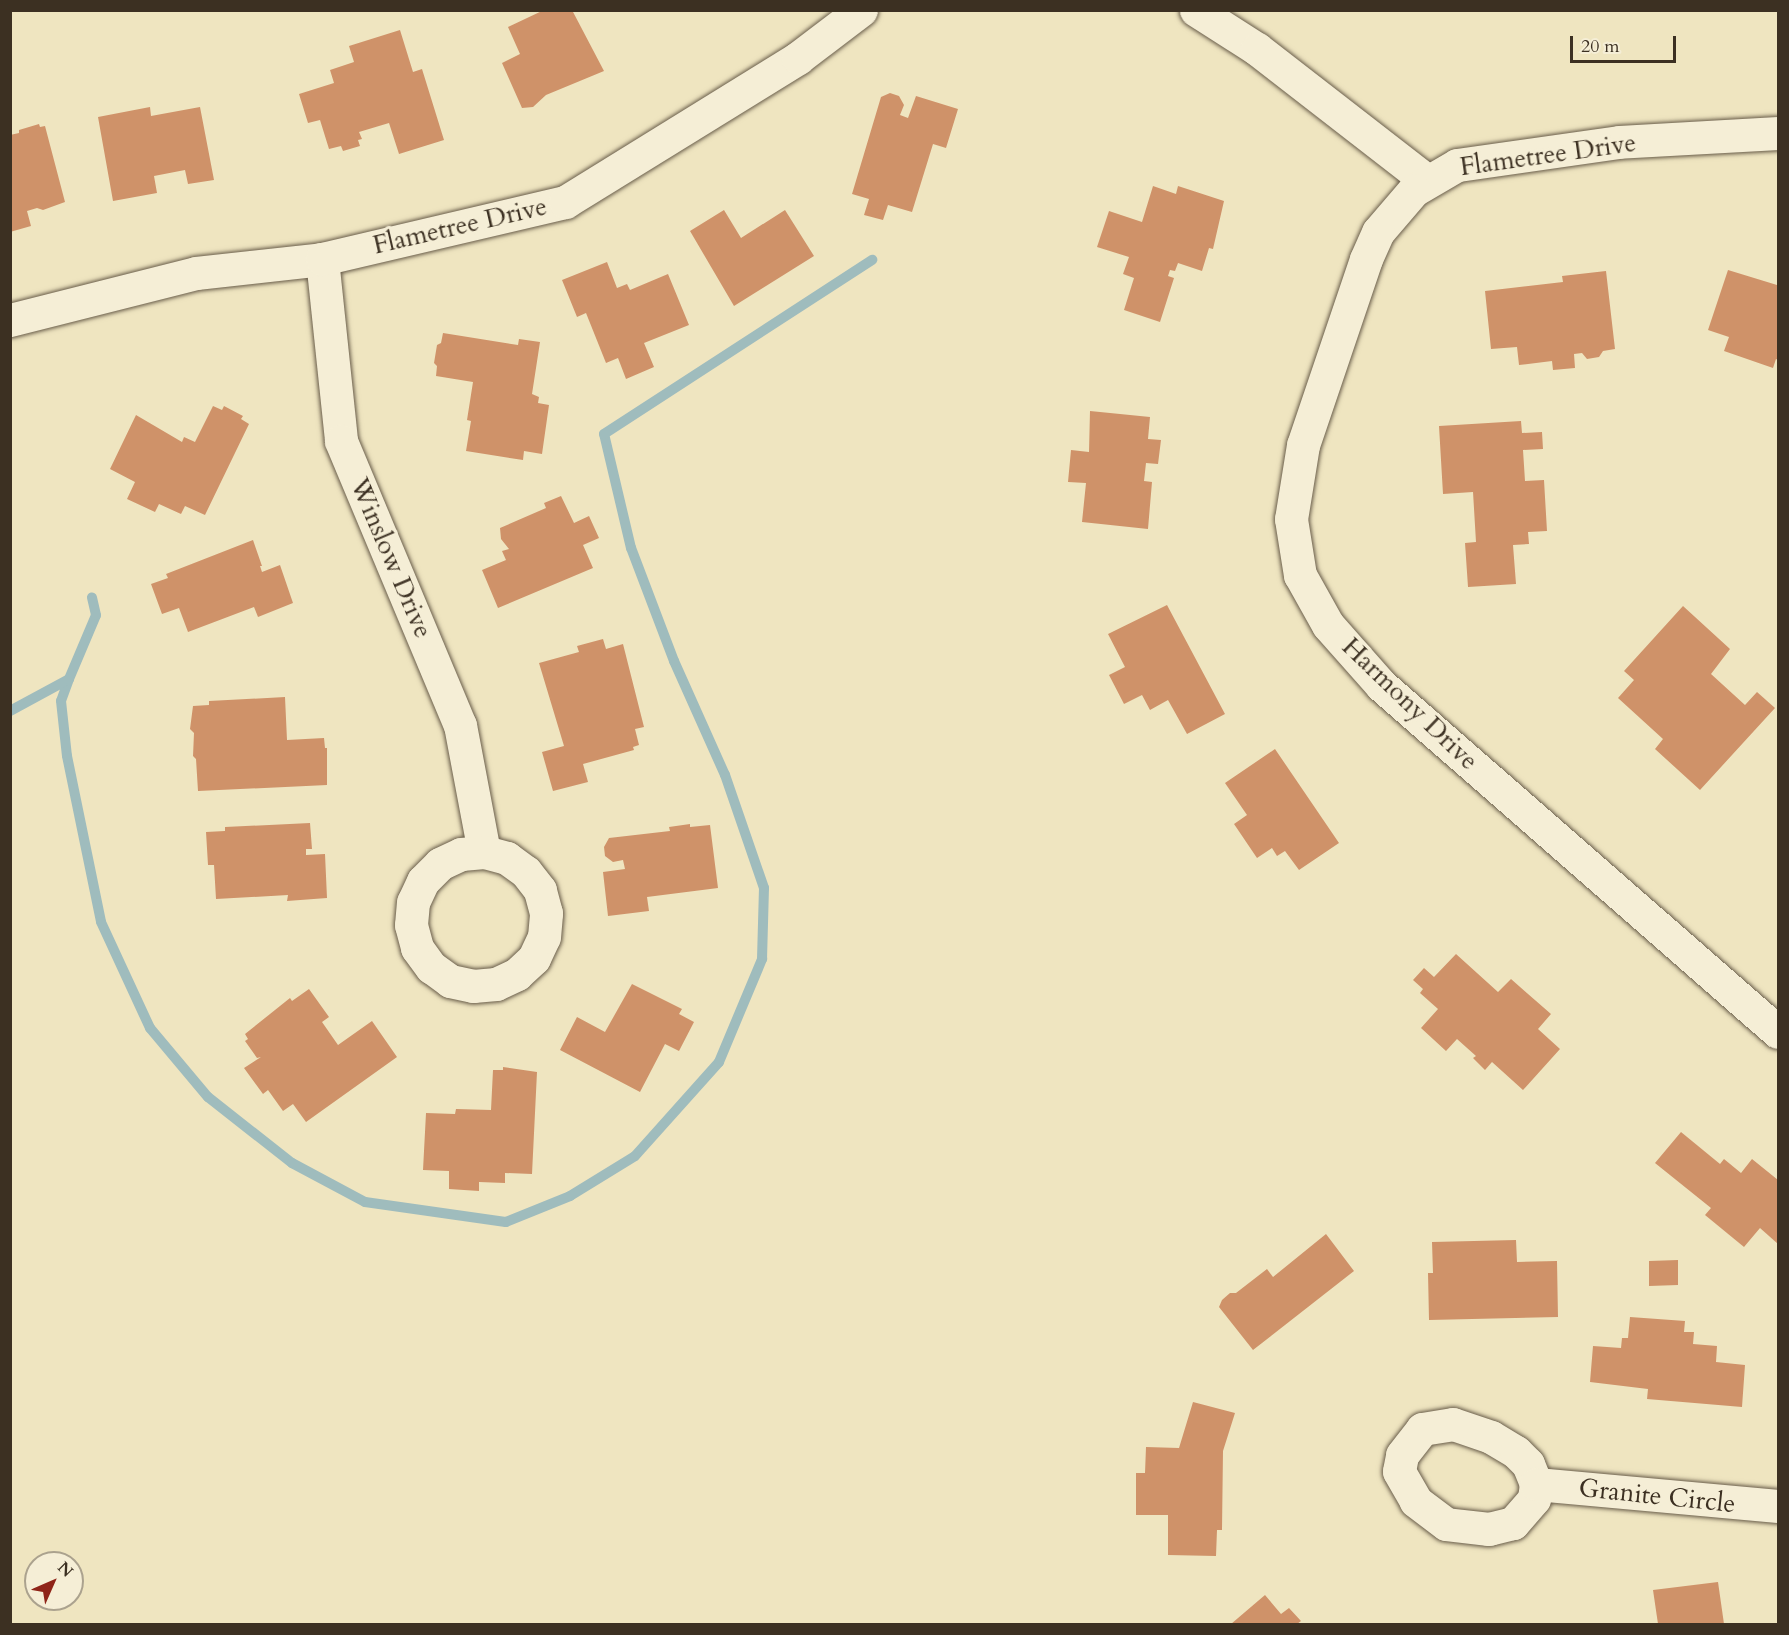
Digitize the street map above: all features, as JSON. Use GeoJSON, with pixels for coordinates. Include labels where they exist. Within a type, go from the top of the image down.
{"type":"FeatureCollection","features":[{"type":"Feature","properties":{"kind":"street","name":"Flametree Drive"},"geometry":{"type":"LineString","coordinates":[[10,320],[196,273],[322,259],[565,202],[798,58],[861,10]]}},
{"type":"Feature","properties":{"kind":"street","name":"Flametree Drive"},"geometry":{"type":"LineString","coordinates":[[1197,10],[1257,49],[1427,181],[1457,165],[1619,142],[1779,133]]}},
{"type":"Feature","properties":{"kind":"street","name":"Harmony Drive"},"geometry":{"type":"LineString","coordinates":[[1427,181],[1414,190],[1378,232],[1366,258],[1302,444],[1291,519],[1300,575],[1328,625],[1382,685],[1779,1032]]}},
{"type":"Feature","properties":{"kind":"street","name":"Winslow Drive"},"geometry":{"type":"LineString","coordinates":[[322,259],[341,441],[460,725],[484,852]]}},
{"type":"Feature","properties":{"kind":"street"},"geometry":{"type":"LineString","coordinates":[[484,852],[507,858],[526,872],[540,890],[546,913],[544,937],[534,958],[518,975],[496,984],[473,986],[450,981],[431,967],[417,948],[411,925],[413,902],[423,881],[440,864],[461,854],[484,852]]}},
{"type":"Feature","properties":{"kind":"street","name":"Granite Circle"},"geometry":{"type":"LineString","coordinates":[[1536,1484],[1731,1504],[1779,1506]]}},
{"type":"Feature","properties":{"kind":"building"},"geometry":{"type":"Polygon","coordinates":[[[544,10],[572,10],[604,71],[546,95],[533,107],[522,108],[502,63],[520,54],[508,27],[544,10]]]}},
{"type":"Feature","properties":{"kind":"building"},"geometry":{"type":"Polygon","coordinates":[[[400,30],[413,72],[422,69],[444,140],[399,154],[389,123],[359,132],[362,139],[358,140],[360,146],[343,151],[341,146],[329,149],[320,120],[308,123],[299,94],[334,83],[330,70],[354,62],[349,46],[400,30]]]}},
{"type":"Feature","properties":{"kind":"building"},"geometry":{"type":"Polygon","coordinates":[[[890,93],[899,96],[904,105],[900,115],[908,118],[916,96],[958,109],[946,148],[933,144],[912,212],[888,205],[883,220],[864,215],[869,199],[852,194],[881,97],[890,93]]]}},
{"type":"Feature","properties":{"kind":"building"},"geometry":{"type":"Polygon","coordinates":[[[150,107],[151,116],[200,107],[214,180],[188,184],[185,170],[154,176],[157,193],[113,201],[98,117],[150,107]]]}},
{"type":"Feature","properties":{"kind":"building"},"geometry":{"type":"Polygon","coordinates":[[[39,124],[40,127],[45,126],[65,202],[43,210],[37,208],[27,211],[31,226],[10,232],[10,135],[39,124]]]}},
{"type":"Feature","properties":{"kind":"building"},"geometry":{"type":"Polygon","coordinates":[[[1153,186],[1176,194],[1178,186],[1224,201],[1213,249],[1209,248],[1202,271],[1178,263],[1175,271],[1170,270],[1168,276],[1174,278],[1160,322],[1124,310],[1134,278],[1123,274],[1129,257],[1097,247],[1109,211],[1142,222],[1153,186]]]}},
{"type":"Feature","properties":{"kind":"building"},"geometry":{"type":"Polygon","coordinates":[[[724,210],[741,238],[785,210],[814,256],[734,306],[690,231],[724,210]]]}},
{"type":"Feature","properties":{"kind":"building"},"geometry":{"type":"Polygon","coordinates":[[[607,262],[617,288],[627,284],[630,290],[668,274],[689,325],[644,343],[654,367],[626,379],[618,358],[606,363],[586,313],[577,317],[562,280],[607,262]]]}},
{"type":"Feature","properties":{"kind":"building"},"geometry":{"type":"Polygon","coordinates":[[[1728,270],[1777,285],[1778,360],[1776,359],[1773,368],[1724,351],[1729,337],[1708,330],[1728,270]]]}},
{"type":"Feature","properties":{"kind":"building"},"geometry":{"type":"Polygon","coordinates":[[[1606,271],[1615,349],[1603,351],[1599,357],[1587,359],[1582,353],[1574,354],[1575,368],[1553,370],[1552,361],[1519,365],[1517,347],[1491,349],[1485,291],[1563,282],[1562,276],[1606,271]]]}},
{"type":"Feature","properties":{"kind":"building"},"geometry":{"type":"Polygon","coordinates":[[[443,333],[518,345],[519,339],[540,342],[532,394],[539,397],[538,403],[549,405],[542,454],[524,451],[523,460],[466,451],[471,421],[467,420],[473,382],[436,376],[437,366],[434,363],[437,345],[441,343],[443,333]]]}},
{"type":"Feature","properties":{"kind":"building"},"geometry":{"type":"Polygon","coordinates":[[[213,406],[222,410],[224,406],[243,416],[241,419],[249,424],[205,515],[185,506],[181,514],[159,504],[155,512],[127,499],[135,482],[110,469],[136,415],[182,442],[184,437],[195,442],[213,406]]]}},
{"type":"Feature","properties":{"kind":"building"},"geometry":{"type":"Polygon","coordinates":[[[1090,411],[1150,417],[1148,439],[1161,440],[1158,464],[1146,463],[1144,481],[1152,482],[1148,529],[1082,522],[1086,483],[1068,482],[1071,450],[1089,452],[1090,411]]]}},
{"type":"Feature","properties":{"kind":"building"},"geometry":{"type":"Polygon","coordinates":[[[1521,421],[1522,433],[1542,432],[1543,449],[1523,450],[1525,481],[1544,480],[1547,531],[1528,532],[1529,544],[1513,545],[1516,584],[1468,587],[1465,543],[1476,542],[1473,492],[1443,494],[1439,426],[1521,421]]]}},
{"type":"Feature","properties":{"kind":"building"},"geometry":{"type":"Polygon","coordinates":[[[561,496],[574,523],[589,516],[599,538],[583,545],[593,568],[498,608],[482,570],[506,560],[502,551],[509,549],[501,539],[500,528],[546,508],[544,503],[561,496]]]}},
{"type":"Feature","properties":{"kind":"building"},"geometry":{"type":"Polygon","coordinates":[[[253,540],[262,572],[280,565],[293,603],[258,617],[254,607],[188,632],[179,608],[162,614],[151,584],[168,578],[166,574],[253,540]]]}},
{"type":"Feature","properties":{"kind":"building"},"geometry":{"type":"Polygon","coordinates":[[[1167,605],[1225,714],[1187,734],[1168,700],[1150,710],[1142,695],[1124,704],[1109,675],[1125,667],[1108,634],[1167,605]]]}},
{"type":"Feature","properties":{"kind":"building"},"geometry":{"type":"Polygon","coordinates":[[[1683,606],[1730,649],[1711,674],[1745,705],[1757,692],[1775,708],[1700,790],[1655,749],[1663,739],[1618,698],[1634,680],[1624,671],[1683,606]]]}},
{"type":"Feature","properties":{"kind":"building"},"geometry":{"type":"Polygon","coordinates":[[[603,639],[606,649],[623,644],[644,727],[635,729],[639,745],[633,747],[634,750],[583,764],[588,782],[553,791],[542,752],[564,746],[539,663],[579,652],[577,646],[603,639]]]}},
{"type":"Feature","properties":{"kind":"building"},"geometry":{"type":"Polygon","coordinates":[[[285,697],[287,740],[324,738],[325,748],[327,748],[327,785],[198,791],[196,759],[193,756],[194,733],[190,729],[193,706],[209,705],[209,701],[285,697]]]}},
{"type":"Feature","properties":{"kind":"building"},"geometry":{"type":"Polygon","coordinates":[[[1275,749],[1339,843],[1299,870],[1285,851],[1277,856],[1272,848],[1257,858],[1234,824],[1247,815],[1225,783],[1275,749]]]}},
{"type":"Feature","properties":{"kind":"building"},"geometry":{"type":"Polygon","coordinates":[[[310,823],[312,849],[306,849],[306,855],[325,854],[327,898],[287,901],[288,895],[216,899],[214,865],[208,865],[206,832],[225,831],[225,827],[310,823]]]}},
{"type":"Feature","properties":{"kind":"building"},"geometry":{"type":"Polygon","coordinates":[[[690,824],[690,827],[710,825],[718,888],[647,897],[649,911],[608,916],[603,872],[625,869],[623,860],[613,862],[605,856],[604,847],[609,838],[670,831],[669,827],[690,824]]]}},
{"type":"Feature","properties":{"kind":"building"},"geometry":{"type":"Polygon","coordinates":[[[1456,954],[1498,992],[1511,979],[1551,1014],[1538,1029],[1560,1049],[1523,1090],[1492,1062],[1485,1070],[1473,1058],[1476,1056],[1457,1039],[1446,1051],[1421,1028],[1438,1009],[1420,993],[1423,989],[1413,980],[1424,968],[1434,977],[1456,954]]]}},
{"type":"Feature","properties":{"kind":"building"},"geometry":{"type":"Polygon","coordinates":[[[632,984],[682,1009],[679,1014],[694,1022],[679,1051],[665,1044],[640,1092],[560,1050],[577,1017],[605,1032],[632,984]]]}},
{"type":"Feature","properties":{"kind":"building"},"geometry":{"type":"Polygon","coordinates":[[[309,989],[329,1017],[322,1022],[338,1045],[372,1021],[397,1057],[306,1122],[293,1104],[283,1111],[268,1090],[263,1094],[244,1068],[261,1057],[257,1058],[245,1041],[248,1039],[245,1034],[290,998],[292,1001],[309,989]]]}},
{"type":"Feature","properties":{"kind":"building"},"geometry":{"type":"Polygon","coordinates":[[[503,1067],[537,1072],[532,1174],[505,1173],[505,1183],[479,1182],[479,1191],[449,1189],[449,1171],[423,1170],[426,1113],[455,1114],[456,1109],[491,1110],[493,1070],[503,1070],[503,1067]]]}},
{"type":"Feature","properties":{"kind":"building"},"geometry":{"type":"Polygon","coordinates":[[[1681,1132],[1720,1164],[1724,1159],[1741,1173],[1752,1159],[1778,1180],[1778,1244],[1760,1228],[1744,1247],[1705,1215],[1711,1208],[1655,1163],[1681,1132]]]}},
{"type":"Feature","properties":{"kind":"building"},"geometry":{"type":"Polygon","coordinates":[[[1326,1234],[1354,1271],[1253,1350],[1219,1307],[1222,1300],[1230,1293],[1236,1293],[1267,1269],[1273,1277],[1326,1234]]]}},
{"type":"Feature","properties":{"kind":"building"},"geometry":{"type":"Polygon","coordinates":[[[1516,1240],[1517,1262],[1557,1261],[1558,1317],[1429,1320],[1428,1273],[1433,1273],[1432,1242],[1516,1240]]]}},
{"type":"Feature","properties":{"kind":"building"},"geometry":{"type":"Polygon","coordinates":[[[1678,1260],[1678,1285],[1649,1286],[1649,1261],[1678,1260]]]}},
{"type":"Feature","properties":{"kind":"building"},"geometry":{"type":"Polygon","coordinates":[[[1630,1317],[1685,1321],[1684,1332],[1694,1332],[1693,1344],[1717,1346],[1716,1362],[1745,1365],[1742,1407],[1647,1399],[1648,1389],[1590,1382],[1593,1346],[1621,1348],[1622,1338],[1628,1338],[1630,1317]]]}},
{"type":"Feature","properties":{"kind":"building"},"geometry":{"type":"Polygon","coordinates":[[[1193,1402],[1235,1413],[1223,1451],[1222,1530],[1217,1530],[1216,1556],[1168,1555],[1168,1515],[1136,1515],[1136,1473],[1145,1473],[1146,1447],[1179,1448],[1193,1402]]]}},
{"type":"Feature","properties":{"kind":"building"},"geometry":{"type":"Polygon","coordinates":[[[1718,1582],[1724,1624],[1658,1624],[1653,1590],[1718,1582]]]}},
{"type":"Feature","properties":{"kind":"building"},"geometry":{"type":"Polygon","coordinates":[[[1265,1595],[1281,1614],[1289,1608],[1301,1621],[1297,1624],[1231,1624],[1265,1595]]]}},
{"type":"Feature","properties":{"kind":"waterway"},"geometry":{"type":"LineString","coordinates":[[69,679],[61,701],[67,756],[101,922],[150,1028],[208,1097],[292,1163],[365,1202],[506,1222],[570,1196],[635,1156],[719,1062],[762,959],[764,888],[725,775],[674,661],[631,548],[604,434],[872,260]]}},
{"type":"Feature","properties":{"kind":"waterway"},"geometry":{"type":"LineString","coordinates":[[10,711],[69,679],[96,615],[92,597]]}}]}
